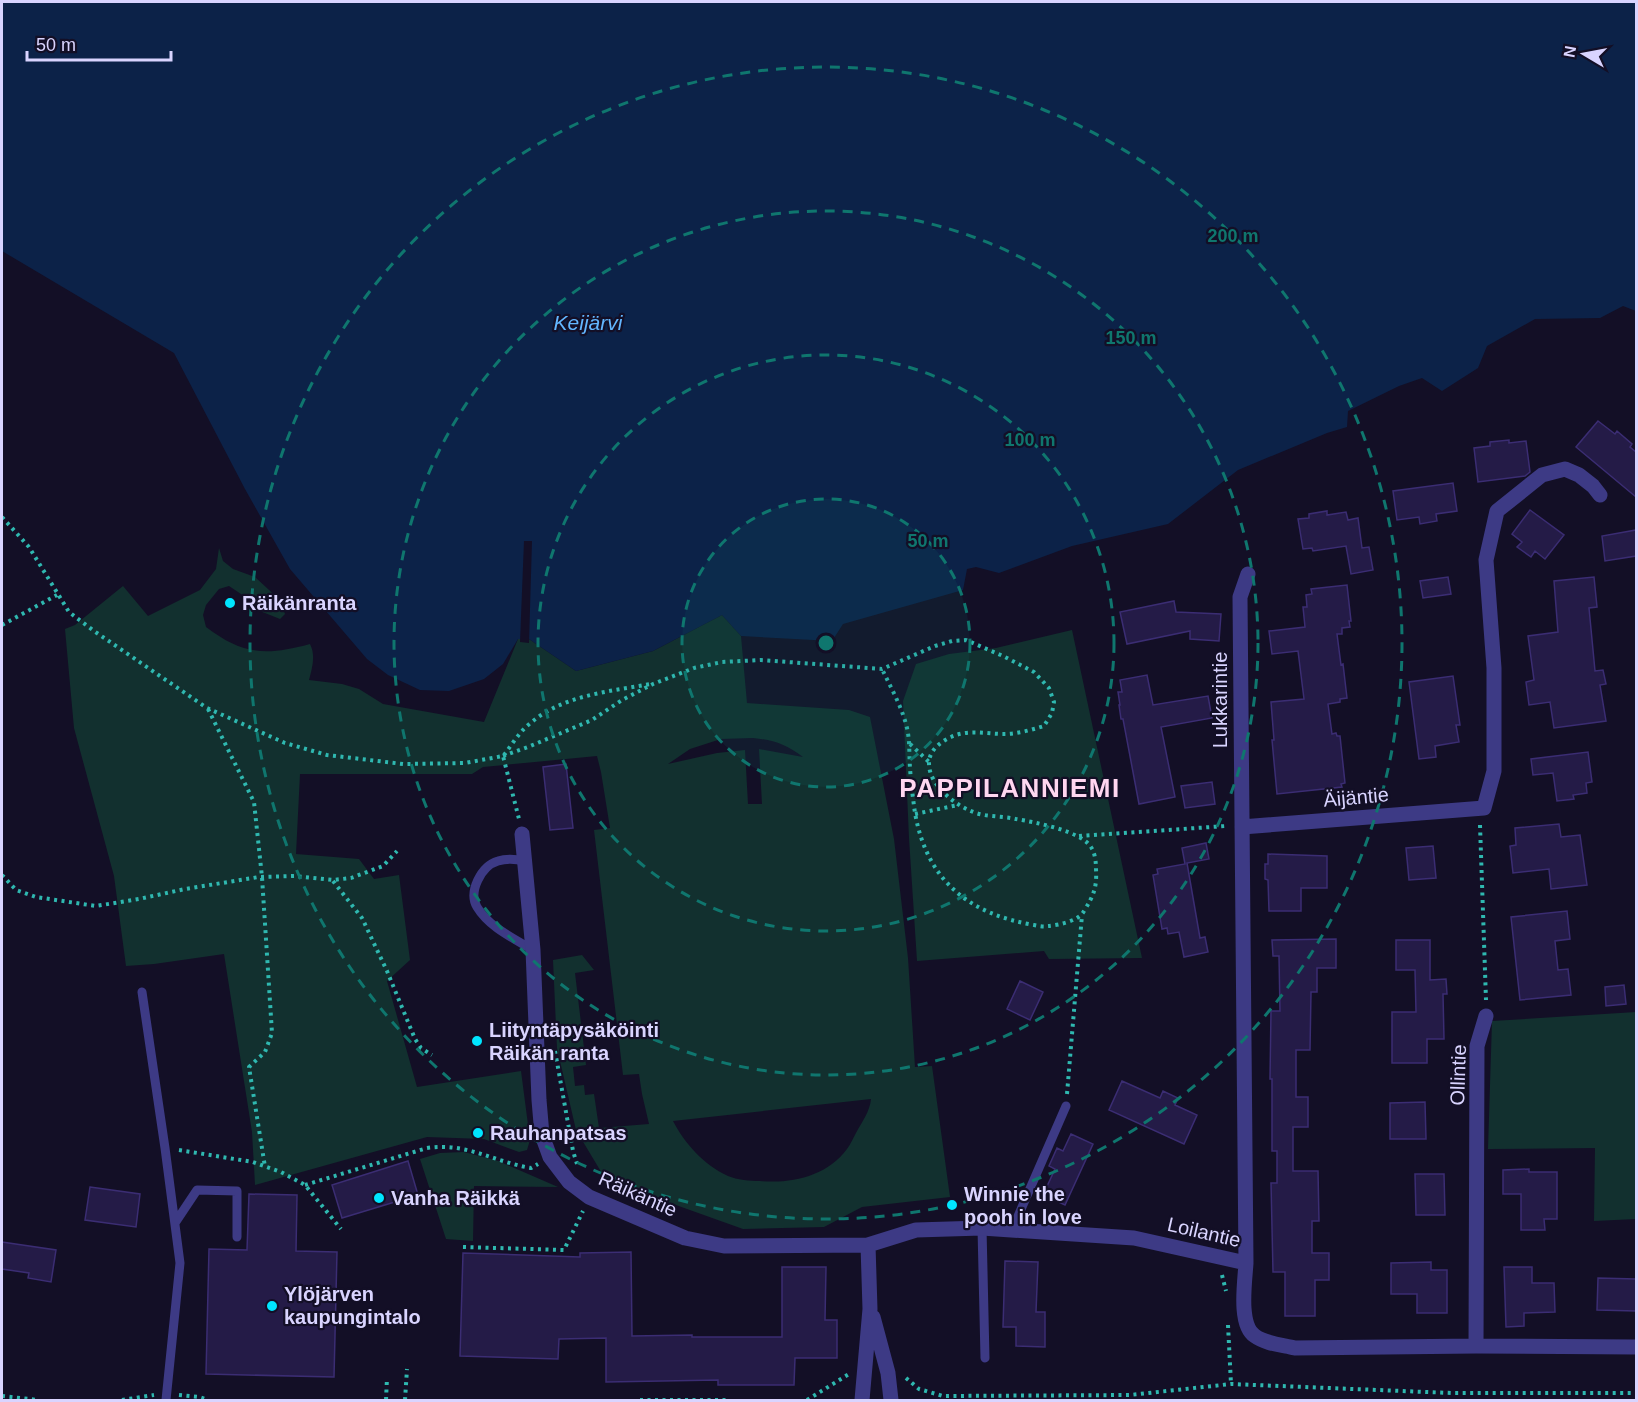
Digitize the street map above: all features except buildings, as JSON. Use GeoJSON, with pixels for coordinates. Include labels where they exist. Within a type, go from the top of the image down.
{"type":"FeatureCollection","features":[{"type":"Feature","properties":{"kind":"street"},"geometry":{"type":"LineString","coordinates":[[1484,808],[1494,771],[1494,668],[1485,560],[1497,511],[1542,475],[1565,469],[1593,486],[1600,495]]}},
{"type":"Feature","properties":{"kind":"street","name":"Lukkarintie"},"geometry":{"type":"LineString","coordinates":[[1242,827],[1240,597],[1248,574]]}},
{"type":"Feature","properties":{"kind":"street","name":"Äijäntie"},"geometry":{"type":"LineString","coordinates":[[1242,827],[1484,808]]}},
{"type":"Feature","properties":{"kind":"street"},"geometry":{"type":"LineString","coordinates":[[1242,827],[1246,1263]]}},
{"type":"Feature","properties":{"kind":"street","name":"Räikäntie"},"geometry":{"type":"LineString","coordinates":[[522,834],[532,950],[542,1135],[550,1157],[569,1182],[590,1197],[686,1238],[724,1246],[868,1245]]}},
{"type":"Feature","properties":{"kind":"street","name":"Ollintie"},"geometry":{"type":"LineString","coordinates":[[1476,1346],[1477,1046],[1486,1016]]}},
{"type":"Feature","properties":{"kind":"street","name":"Loilantie"},"geometry":{"type":"LineString","coordinates":[[868,1245],[916,1230],[982,1228],[1134,1238],[1246,1263],[1245,1321],[1253,1335],[1295,1348],[1636,1347]]}},
{"type":"Feature","properties":{"kind":"street"},"geometry":{"type":"LineString","coordinates":[[862,1401],[870,1309],[868,1245]]}},
{"type":"Feature","properties":{"kind":"street"},"geometry":{"type":"LineString","coordinates":[[870,1309],[888,1373],[891,1401]]}},
{"type":"Feature","properties":{"kind":"lane"},"geometry":{"type":"LineString","coordinates":[[525,861],[510,858],[495,862],[483,872],[474,887],[476,905],[488,921],[532,950]]}},
{"type":"Feature","properties":{"kind":"lane"},"geometry":{"type":"LineString","coordinates":[[142,992],[180,1263],[166,1401]]}},
{"type":"Feature","properties":{"kind":"lane"},"geometry":{"type":"LineString","coordinates":[[1012,1230],[1066,1106]]}},
{"type":"Feature","properties":{"kind":"lane"},"geometry":{"type":"LineString","coordinates":[[175,1223],[197,1190],[237,1191],[237,1237]]}},
{"type":"Feature","properties":{"kind":"lane"},"geometry":{"type":"LineString","coordinates":[[982,1228],[985,1358]]}},
{"type":"Feature","properties":{"kind":"path"},"geometry":{"type":"LineString","coordinates":[[2,517],[29,547],[69,612],[85,625],[207,708],[285,743],[327,755],[403,764],[465,763],[503,756],[528,747],[592,720],[622,700],[653,684],[694,668],[722,662],[761,660],[882,669],[935,646],[966,640],[1034,672],[1049,687],[1054,702],[1052,713],[1044,726],[1005,734],[974,732],[954,736],[940,742],[931,755],[930,774],[948,798],[958,805],[977,813],[1016,819],[1079,836],[1221,825],[1242,827]]}},
{"type":"Feature","properties":{"kind":"path"},"geometry":{"type":"LineString","coordinates":[[2,625],[57,595]]}},
{"type":"Feature","properties":{"kind":"path"},"geometry":{"type":"LineString","coordinates":[[882,669],[907,727],[915,814],[926,849],[939,874],[954,891],[975,906],[1000,918],[1047,927],[1082,915]]}},
{"type":"Feature","properties":{"kind":"path"},"geometry":{"type":"LineString","coordinates":[[503,756],[526,726],[570,699],[653,684]]}},
{"type":"Feature","properties":{"kind":"path"},"geometry":{"type":"LineString","coordinates":[[207,708],[254,802],[262,877],[272,1033],[265,1052],[249,1067],[265,1167]]}},
{"type":"Feature","properties":{"kind":"path"},"geometry":{"type":"LineString","coordinates":[[909,743],[929,762]]}},
{"type":"Feature","properties":{"kind":"path"},"geometry":{"type":"LineString","coordinates":[[503,756],[522,834]]}},
{"type":"Feature","properties":{"kind":"path"},"geometry":{"type":"LineString","coordinates":[[915,814],[958,805]]}},
{"type":"Feature","properties":{"kind":"path"},"geometry":{"type":"LineString","coordinates":[[1484,808],[1480,826],[1486,1016]]}},
{"type":"Feature","properties":{"kind":"path"},"geometry":{"type":"LineString","coordinates":[[1066,1106],[1082,915],[1094,896],[1096,878],[1096,862],[1091,846],[1079,836]]}},
{"type":"Feature","properties":{"kind":"path"},"geometry":{"type":"LineString","coordinates":[[2,875],[16,890],[36,897],[96,906],[262,877],[294,876],[333,880],[351,878],[383,866],[396,851]]}},
{"type":"Feature","properties":{"kind":"path"},"geometry":{"type":"LineString","coordinates":[[333,880],[362,918],[415,1038],[421,1048],[432,1055]]}},
{"type":"Feature","properties":{"kind":"path"},"geometry":{"type":"LineString","coordinates":[[555,1050],[573,1151],[579,1170]]}},
{"type":"Feature","properties":{"kind":"path"},"geometry":{"type":"LineString","coordinates":[[305,1185],[427,1148],[441,1146],[455,1147],[531,1168],[550,1157]]}},
{"type":"Feature","properties":{"kind":"path"},"geometry":{"type":"LineString","coordinates":[[165,1148],[253,1162],[281,1172],[305,1185],[341,1229]]}},
{"type":"Feature","properties":{"kind":"path"},"geometry":{"type":"LineString","coordinates":[[463,1247],[564,1250],[590,1197]]}},
{"type":"Feature","properties":{"kind":"path"},"geometry":{"type":"LineString","coordinates":[[405,1401],[407,1369]]}},
{"type":"Feature","properties":{"kind":"path"},"geometry":{"type":"LineString","coordinates":[[807,1401],[852,1372],[865,1373]]}},
{"type":"Feature","properties":{"kind":"path"},"geometry":{"type":"LineString","coordinates":[[888,1373],[901,1374],[920,1389],[943,1398],[1130,1395],[1231,1384],[1451,1393],[1636,1393]]}},
{"type":"Feature","properties":{"kind":"path"},"geometry":{"type":"LineString","coordinates":[[386,1401],[387,1378]]}},
{"type":"Feature","properties":{"kind":"path"},"geometry":{"type":"LineString","coordinates":[[2,1396],[38,1401]]}},
{"type":"Feature","properties":{"kind":"path"},"geometry":{"type":"LineString","coordinates":[[640,1401],[729,1401]]}},
{"type":"Feature","properties":{"kind":"green space"},"geometry":{"type":"Polygon","coordinates":[[[219,548],[223,561],[233,569],[255,577],[281,601],[285,614],[280,619],[260,611],[229,586],[219,589],[206,605],[203,615],[206,627],[232,643],[255,650],[280,650],[310,644],[313,658],[309,680],[342,684],[359,689],[383,704],[484,722],[518,639],[529,639],[576,671],[653,651],[722,615],[741,636],[747,703],[849,710],[870,717],[894,839],[908,958],[915,1067],[932,1066],[950,1197],[862,1207],[824,1227],[743,1229],[606,1180],[576,1130],[557,1048],[553,960],[582,955],[594,970],[575,973],[586,1065],[573,1067],[575,1086],[584,1085],[585,1095],[594,1094],[599,1128],[649,1124],[639,1074],[623,1075],[594,830],[610,828],[597,756],[483,767],[472,774],[300,774],[296,854],[359,859],[374,879],[399,875],[410,960],[387,981],[417,1087],[521,1071],[530,1140],[527,1150],[519,1152],[484,1139],[427,1137],[255,1185],[252,1132],[224,954],[126,966],[114,876],[74,728],[65,629],[75,625],[123,586],[148,616],[200,590],[216,569],[219,548]],[[753,738],[721,739],[690,749],[668,764],[717,753],[745,750],[748,804],[762,804],[759,749],[803,757],[779,743],[753,738]],[[871,1099],[673,1121],[683,1138],[696,1153],[719,1171],[744,1180],[784,1181],[819,1172],[839,1158],[863,1121],[871,1099]]]}},
{"type":"Feature","properties":{"kind":"green space"},"geometry":{"type":"Polygon","coordinates":[[[1072,630],[1142,958],[1049,959],[1044,951],[917,961],[903,701],[916,664],[949,654],[996,648],[1072,630]]]}},
{"type":"Feature","properties":{"kind":"green space"},"geometry":{"type":"Polygon","coordinates":[[[1636,1012],[1636,1219],[1594,1221],[1595,1148],[1488,1149],[1492,1021],[1636,1012]]]}},
{"type":"Feature","properties":{"kind":"green space"},"geometry":{"type":"Polygon","coordinates":[[[464,1152],[498,1161],[558,1187],[474,1186],[473,1241],[446,1239],[420,1159],[440,1153],[464,1152]]]}},
{"type":"Feature","properties":{"kind":"water","name":"Keijärvi"},"geometry":{"type":"Polygon","coordinates":[[[2,2],[1636,2],[1636,311],[1623,306],[1600,318],[1535,319],[1487,346],[1478,368],[1442,391],[1422,378],[1399,386],[1348,411],[1347,427],[1238,470],[1168,524],[1072,546],[999,573],[976,567],[967,569],[963,590],[843,624],[832,641],[741,636],[722,615],[653,651],[576,671],[529,639],[518,639],[503,664],[484,679],[449,691],[420,690],[388,675],[367,659],[290,569],[174,353],[2,251],[2,2]]]}},
{"type":"Feature","properties":{"kind":"pier"},"geometry":{"type":"Polygon","coordinates":[[[524,541],[532,541],[529,643],[520,642],[524,541]]]}},
{"type":"Feature","properties":{"kind":"place","name":"Räikänranta"},"geometry":{"type":"Point","coordinates":[230,603]}},
{"type":"Feature","properties":{"kind":"place","name":"Liityntäpysäköinti Räikän ranta"},"geometry":{"type":"Point","coordinates":[477,1041]}},
{"type":"Feature","properties":{"kind":"place","name":"Rauhanpatsas"},"geometry":{"type":"Point","coordinates":[478,1133]}},
{"type":"Feature","properties":{"kind":"place","name":"Vanha Räikkä"},"geometry":{"type":"Point","coordinates":[379,1198]}},
{"type":"Feature","properties":{"kind":"place","name":"Winnie the pooh in love"},"geometry":{"type":"Point","coordinates":[952,1205]}},
{"type":"Feature","properties":{"kind":"place","name":"Ylöjärven kaupungintalo"},"geometry":{"type":"Point","coordinates":[272,1306]}},
{"type":"Feature","properties":{"kind":"district","name":"PAPPILANNIEMI"},"geometry":{"type":"Point","coordinates":[1010,788]}}]}
